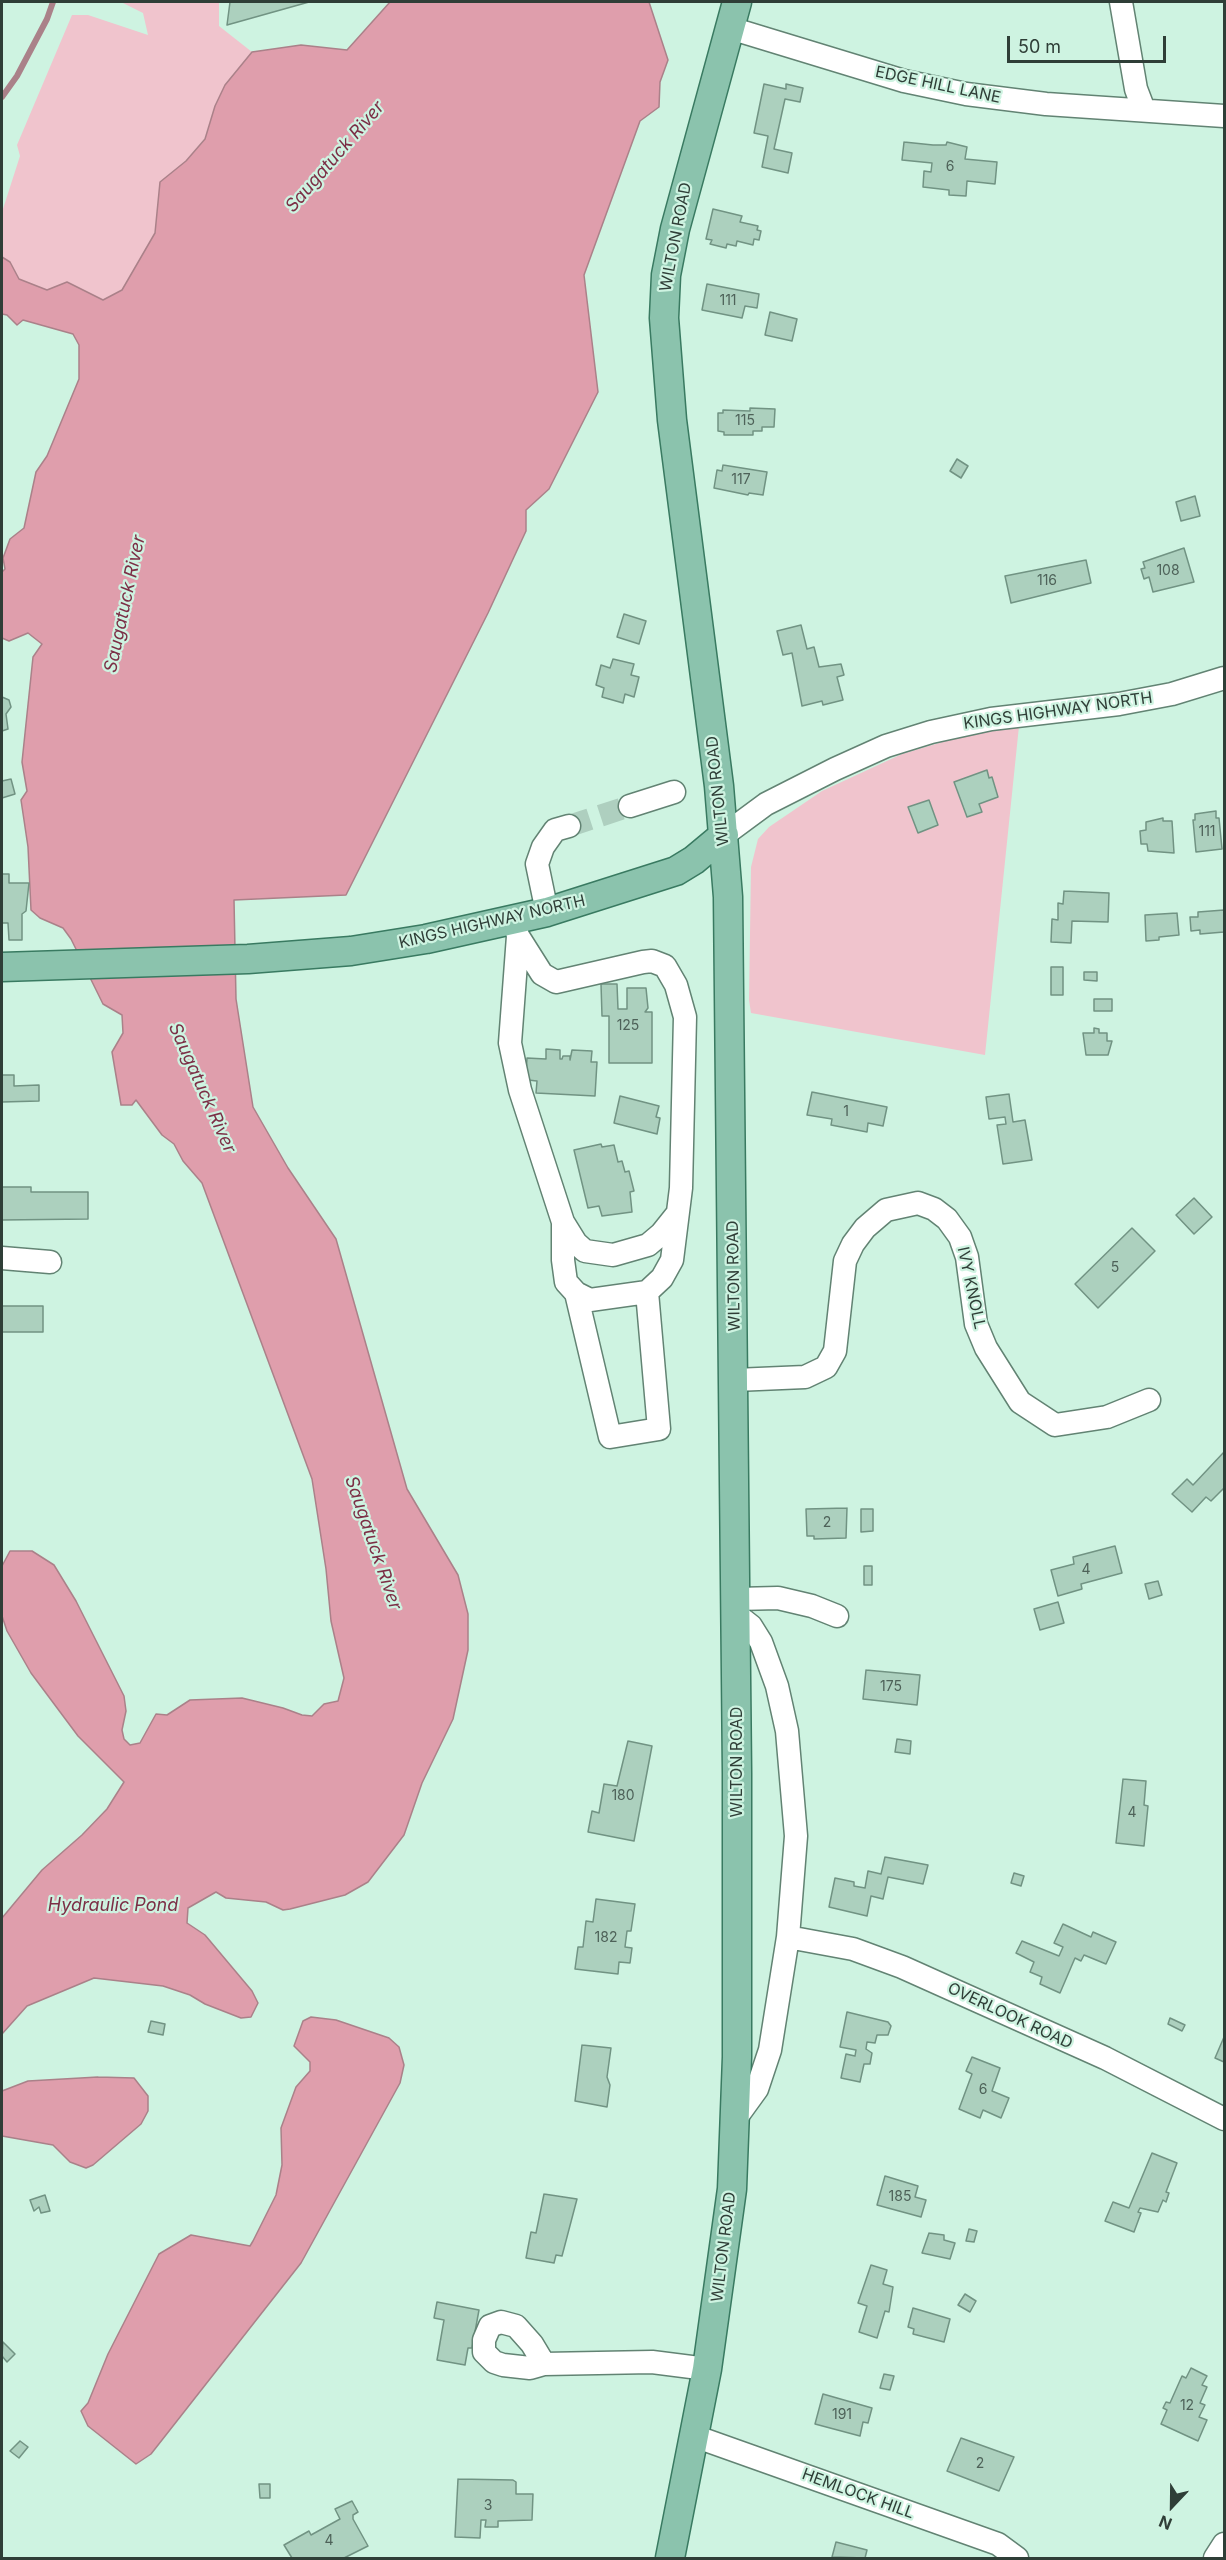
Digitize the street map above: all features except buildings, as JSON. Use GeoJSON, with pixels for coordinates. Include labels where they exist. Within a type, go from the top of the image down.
{"type":"FeatureCollection","features":[{"type":"Feature","properties":{"kind":"main road","name":"WILTON ROAD"},"geometry":{"type":"LineString","coordinates":[[670,2559],[707,2369],[729,2210],[735,2118],[737,1607],[730,927],[724,835],[672,420],[664,318],[666,275],[675,229],[734,15]]}},
{"type":"Feature","properties":{"kind":"main road","name":"KINGS HIGHWAY NORTH"},"geometry":{"type":"LineString","coordinates":[[2,967],[248,959],[397,945],[516,928],[548,912],[676,871],[694,860],[724,835]]}},
{"type":"Feature","properties":{"kind":"street"},"geometry":{"type":"LineString","coordinates":[[1121,2],[1136,89],[1144,110]]}},
{"type":"Feature","properties":{"kind":"street","name":"EDGE HILL LANE"},"geometry":{"type":"LineString","coordinates":[[734,15],[904,81],[966,94],[1046,104],[1224,117]]}},
{"type":"Feature","properties":{"kind":"street","name":"KINGS HIGHWAY NORTH"},"geometry":{"type":"LineString","coordinates":[[724,835],[766,804],[835,769],[912,738],[991,719],[1136,701],[1224,678]]}},
{"type":"Feature","properties":{"kind":"street"},"geometry":{"type":"LineString","coordinates":[[630,806],[674,792]]}},
{"type":"Feature","properties":{"kind":"street"},"geometry":{"type":"LineString","coordinates":[[548,912],[537,864],[543,847],[555,830],[569,826]]}},
{"type":"Feature","properties":{"kind":"street"},"geometry":{"type":"LineString","coordinates":[[516,928],[510,1043],[520,1090],[563,1222],[576,1243],[585,1251],[614,1255],[648,1245],[677,1214]]}},
{"type":"Feature","properties":{"kind":"street"},"geometry":{"type":"LineString","coordinates":[[516,928],[542,974],[556,982],[643,962],[659,963],[671,975],[682,1001],[685,1017],[681,1188],[672,1260],[662,1278],[647,1293],[590,1300],[576,1293],[566,1282],[563,1260],[563,1222]]}},
{"type":"Feature","properties":{"kind":"street","name":"IVY KNOLL"},"geometry":{"type":"LineString","coordinates":[[735,1380],[805,1377],[826,1366],[835,1351],[844,1269],[853,1244],[865,1228],[886,1210],[918,1203],[934,1209],[947,1219],[960,1237],[968,1257],[976,1324],[986,1348],[1020,1402],[1055,1425],[1107,1417],[1149,1400]]}},
{"type":"Feature","properties":{"kind":"street"},"geometry":{"type":"LineString","coordinates":[[2,1258],[50,1262]]}},
{"type":"Feature","properties":{"kind":"street"},"geometry":{"type":"LineString","coordinates":[[576,1293],[610,1437],[659,1430],[647,1293]]}},
{"type":"Feature","properties":{"kind":"street"},"geometry":{"type":"LineString","coordinates":[[735,2118],[757,2089],[770,2050],[788,1937],[796,1836],[787,1731],[777,1686],[761,1642],[737,1607],[778,1599],[812,1606],[837,1616]]}},
{"type":"Feature","properties":{"kind":"street","name":"OVERLOOK ROAD"},"geometry":{"type":"LineString","coordinates":[[788,1937],[853,1949],[902,1966],[1115,2063],[1224,2118]]}},
{"type":"Feature","properties":{"kind":"street"},"geometry":{"type":"LineString","coordinates":[[544,2364],[652,2362],[707,2369]]}},
{"type":"Feature","properties":{"kind":"street","name":"HEMLOCK HILL"},"geometry":{"type":"LineString","coordinates":[[694,2436],[998,2544],[1017,2559]]}},
{"type":"Feature","properties":{"kind":"street"},"geometry":{"type":"LineString","coordinates":[[1215,2559],[1224,2544]]}},
{"type":"Feature","properties":{"kind":"shaded area"},"geometry":{"type":"Polygon","coordinates":[[[121,2],[219,2],[219,26],[252,52],[225,85],[215,106],[205,138],[186,161],[160,182],[155,233],[123,290],[103,300],[67,282],[47,290],[19,279],[10,262],[2,257],[2,212],[20,156],[17,145],[72,15],[88,15],[148,35],[143,13],[121,2]]]}},
{"type":"Feature","properties":{"kind":"shaded area"},"geometry":{"type":"Polygon","coordinates":[[[1019,726],[985,1055],[751,1013],[749,1000],[751,867],[758,839],[769,827],[822,791],[902,754],[986,729],[1019,726]]]}},
{"type":"Feature","properties":{"kind":"water"},"geometry":{"type":"Polygon","coordinates":[[[390,2],[649,2],[668,60],[660,82],[659,107],[640,121],[584,275],[598,392],[549,489],[526,510],[526,531],[488,613],[346,895],[234,900],[236,999],[253,1107],[288,1168],[336,1239],[407,1489],[458,1575],[468,1614],[468,1650],[453,1719],[422,1783],[404,1835],[368,1882],[345,1895],[290,1909],[283,1910],[266,1902],[226,1898],[216,1892],[188,1908],[187,1923],[205,1935],[252,1991],[258,2003],[251,2017],[241,2018],[205,2004],[190,1995],[163,1986],[94,1978],[27,2006],[2,2034],[2,1918],[42,1870],[82,1835],[107,1809],[124,1782],[78,1736],[31,1673],[7,1631],[2,1616],[2,1566],[10,1551],[32,1551],[54,1565],[76,1601],[124,1696],[126,1711],[122,1730],[124,1739],[130,1745],[140,1743],[156,1714],[167,1715],[190,1700],[242,1698],[312,1716],[324,1704],[338,1701],[344,1678],[331,1621],[326,1569],[312,1479],[202,1183],[183,1161],[174,1144],[162,1135],[136,1100],[132,1105],[121,1105],[112,1052],[123,1033],[122,1015],[103,1004],[71,939],[63,928],[40,918],[31,910],[28,847],[21,800],[27,791],[22,762],[33,657],[42,644],[28,633],[9,641],[2,638],[2,572],[5,569],[3,558],[10,539],[24,528],[36,472],[47,456],[79,379],[79,345],[73,334],[23,320],[17,325],[7,315],[2,314],[2,257],[10,262],[19,279],[47,290],[67,282],[103,300],[122,290],[155,233],[160,182],[186,161],[205,139],[215,106],[225,85],[252,52],[301,45],[347,50],[390,2]]]}},
{"type":"Feature","properties":{"kind":"water"},"geometry":{"type":"Polygon","coordinates":[[[311,2017],[336,2020],[389,2038],[399,2047],[404,2065],[400,2083],[301,2263],[151,2454],[136,2464],[88,2426],[81,2411],[88,2403],[108,2354],[159,2254],[191,2235],[250,2246],[253,2241],[276,2195],[282,2165],[281,2128],[296,2087],[310,2071],[310,2062],[294,2046],[303,2021],[311,2017]]]}},
{"type":"Feature","properties":{"kind":"water"},"geometry":{"type":"Polygon","coordinates":[[[98,2077],[134,2078],[148,2096],[148,2111],[141,2124],[93,2165],[86,2168],[70,2162],[53,2145],[2,2136],[2,2091],[28,2081],[98,2077]]]}},
{"type":"Feature","properties":{"kind":"waterway"},"geometry":{"type":"LineString","coordinates":[[2,97],[17,76],[47,19],[53,2]]}},
{"type":"Feature","properties":{"kind":"tunnel"},"geometry":{"type":"LineString","coordinates":[[569,826],[630,806]]}},
{"type":"Feature","properties":{"kind":"water label","name":"Saugatuck River"},"geometry":{"type":"Point","coordinates":[335,157]}},
{"type":"Feature","properties":{"kind":"water label","name":"Saugatuck River"},"geometry":{"type":"Point","coordinates":[125,604]}},
{"type":"Feature","properties":{"kind":"water label","name":"Saugatuck River"},"geometry":{"type":"Point","coordinates":[202,1088]}},
{"type":"Feature","properties":{"kind":"water label","name":"Saugatuck River"},"geometry":{"type":"Point","coordinates":[373,1543]}},
{"type":"Feature","properties":{"kind":"water label","name":"Hydraulic Pond"},"geometry":{"type":"Point","coordinates":[113,1906]}}]}
